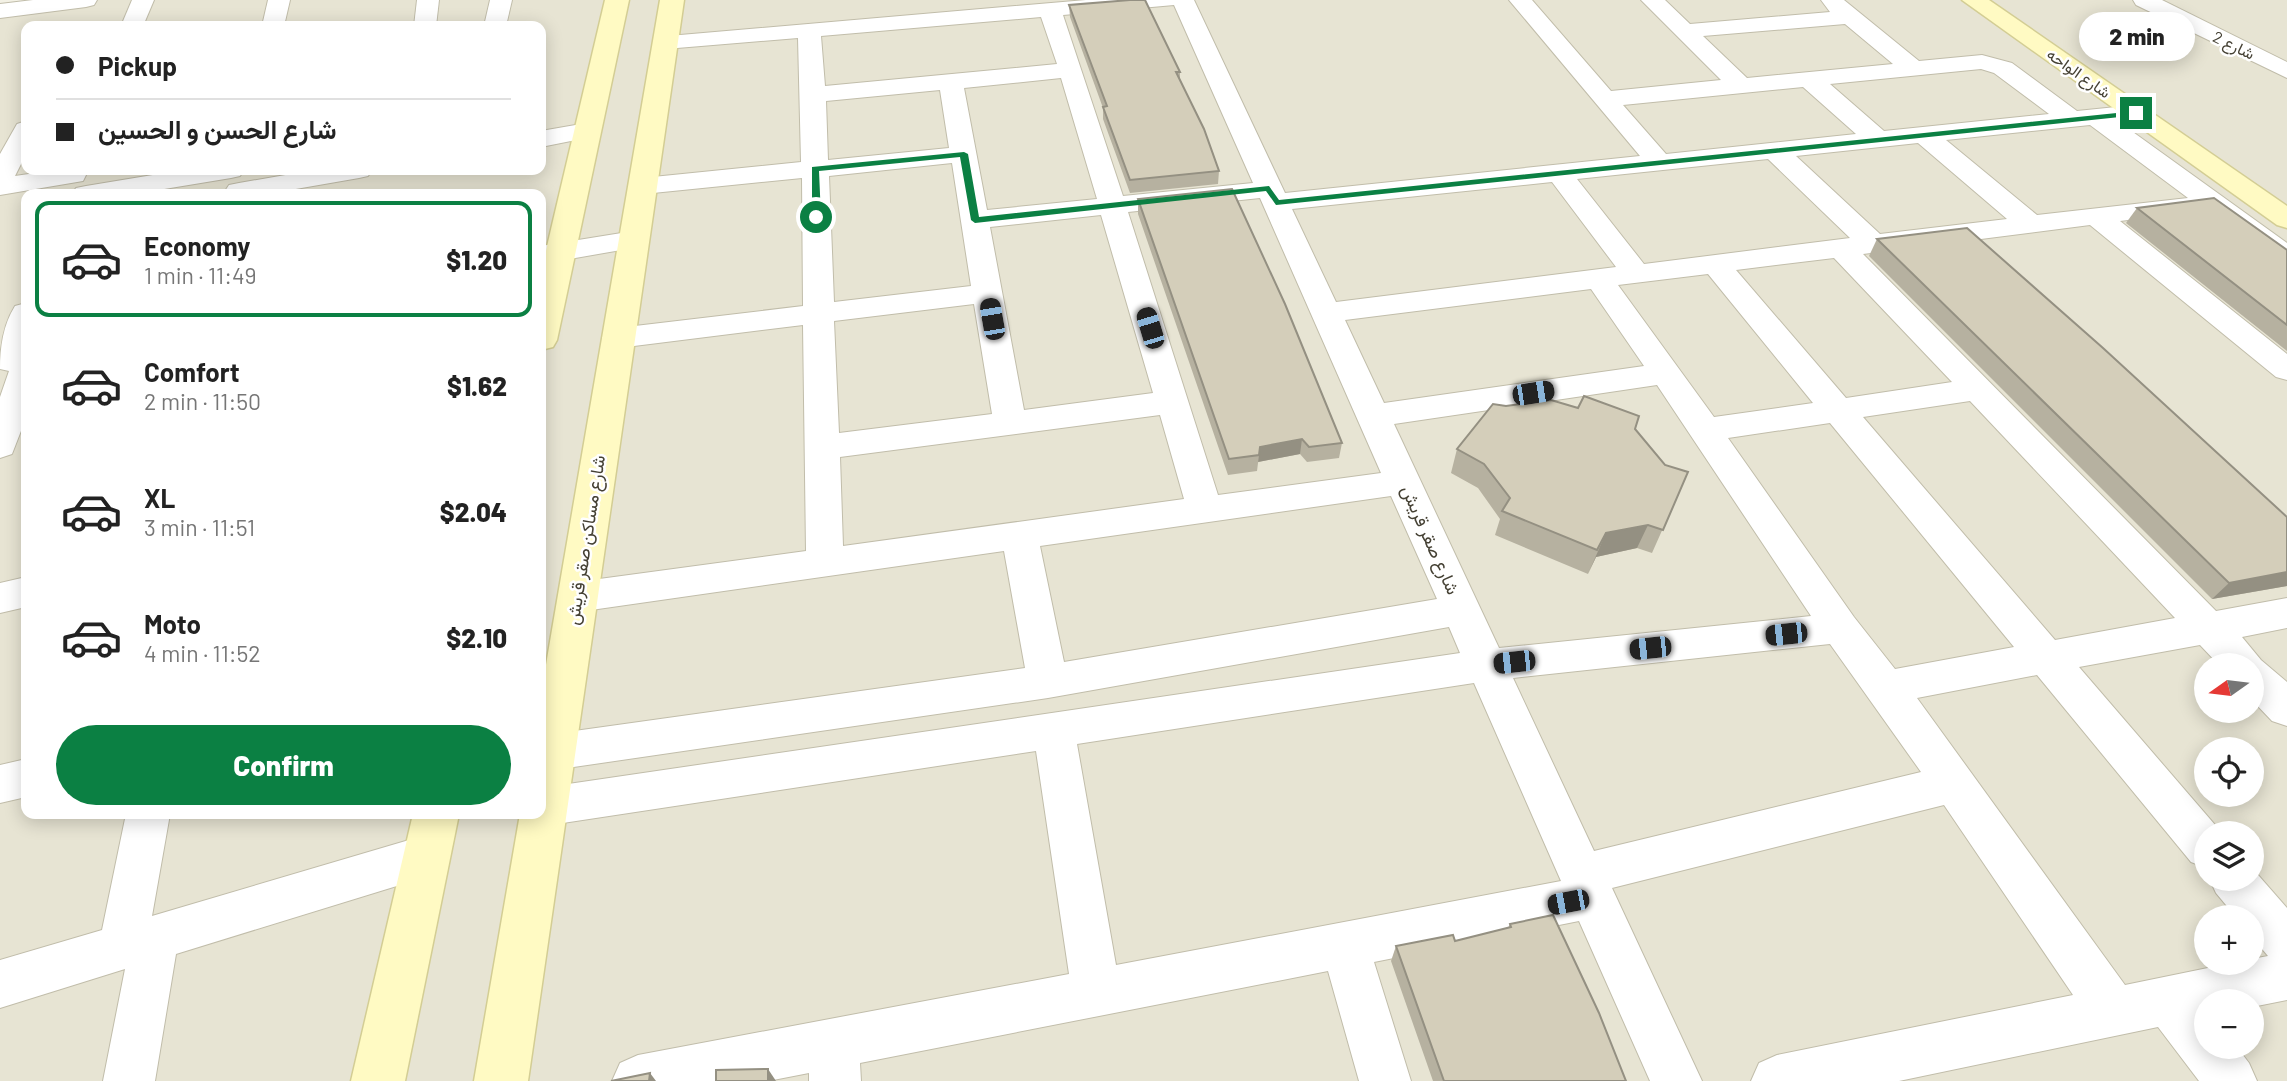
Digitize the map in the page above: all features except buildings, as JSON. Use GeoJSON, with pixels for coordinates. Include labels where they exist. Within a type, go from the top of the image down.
{"type":"FeatureCollection","features":[{"type":"Feature","properties":{"kind":"street"},"geometry":{"type":"LineString","coordinates":[[0,11],[43,3],[86,0]]}},
{"type":"Feature","properties":{"kind":"street"},"geometry":{"type":"LineString","coordinates":[[83,21],[94,0]]}},
{"type":"Feature","properties":{"kind":"street"},"geometry":{"type":"LineString","coordinates":[[134,21],[143,0]]}},
{"type":"Feature","properties":{"kind":"street"},"geometry":{"type":"LineString","coordinates":[[274,21],[279,0]]}},
{"type":"Feature","properties":{"kind":"street"},"geometry":{"type":"LineString","coordinates":[[426,21],[428,0]]}},
{"type":"Feature","properties":{"kind":"street"},"geometry":{"type":"LineString","coordinates":[[496,21],[501,0]]}},
{"type":"Feature","properties":{"kind":"street"},"geometry":{"type":"LineString","coordinates":[[546,296],[551,253],[587,131],[617,0]]}},
{"type":"Feature","properties":{"kind":"street","name":"شارع مساكن صقر قريش"},"geometry":{"type":"LineString","coordinates":[[546,790],[672,0]]}},
{"type":"Feature","properties":{"kind":"street"},"geometry":{"type":"LineString","coordinates":[[666,42],[809,30],[925,10],[1167,0]]}},
{"type":"Feature","properties":{"kind":"street","name":"شارع صقر قريش"},"geometry":{"type":"LineString","coordinates":[[1183,0],[1676,1081]]}},
{"type":"Feature","properties":{"kind":"street"},"geometry":{"type":"LineString","coordinates":[[1520,0],[1660,163]]}},
{"type":"Feature","properties":{"kind":"street"},"geometry":{"type":"LineString","coordinates":[[1652,0],[1741,86]]}},
{"type":"Feature","properties":{"kind":"street"},"geometry":{"type":"LineString","coordinates":[[1829,0],[1914,69]]}},
{"type":"Feature","properties":{"kind":"street","name":"شارع الواحه"},"geometry":{"type":"LineString","coordinates":[[1975,0],[2287,219]]}},
{"type":"Feature","properties":{"kind":"street","name":"شارع الواحه"},"geometry":{"type":"LineString","coordinates":[[2009,0],[2287,189]]}},
{"type":"Feature","properties":{"kind":"street","name":"شارع 2"},"geometry":{"type":"LineString","coordinates":[[2144,0],[2287,71]]}},
{"type":"Feature","properties":{"kind":"street"},"geometry":{"type":"LineString","coordinates":[[1043,7],[1071,70],[1205,509]]}},
{"type":"Feature","properties":{"kind":"street"},"geometry":{"type":"LineString","coordinates":[[1684,31],[1850,17]]}},
{"type":"Feature","properties":{"kind":"street"},"geometry":{"type":"LineString","coordinates":[[809,30],[825,562]]}},
{"type":"Feature","properties":{"kind":"street"},"geometry":{"type":"LineString","coordinates":[[1605,99],[1982,62],[1996,65],[2211,201],[2287,257]]}},
{"type":"Feature","properties":{"kind":"street"},"geometry":{"type":"LineString","coordinates":[[813,95],[1071,70]]}},
{"type":"Feature","properties":{"kind":"street"},"geometry":{"type":"LineString","coordinates":[[1809,79],[1878,140]]}},
{"type":"Feature","properties":{"kind":"street"},"geometry":{"type":"LineString","coordinates":[[951,81],[1010,422]]}},
{"type":"Feature","properties":{"kind":"street"},"geometry":{"type":"LineString","coordinates":[[975,220],[1112,205],[1273,196],[1559,173],[2136,113]]}},
{"type":"Feature","properties":{"kind":"street"},"geometry":{"type":"LineString","coordinates":[[546,138],[587,131]]}},
{"type":"Feature","properties":{"kind":"street"},"geometry":{"type":"LineString","coordinates":[[1924,135],[2031,224]]}},
{"type":"Feature","properties":{"kind":"street"},"geometry":{"type":"LineString","coordinates":[[0,180],[14,141]]}},
{"type":"Feature","properties":{"kind":"street"},"geometry":{"type":"LineString","coordinates":[[1775,150],[1978,389],[2233,653]]}},
{"type":"Feature","properties":{"kind":"street"},"geometry":{"type":"LineString","coordinates":[[643,186],[964,154]]}},
{"type":"Feature","properties":{"kind":"street"},"geometry":{"type":"LineString","coordinates":[[1559,173],[1617,276],[1666,373],[1840,628],[1886,687],[2114,1012]]}},
{"type":"Feature","properties":{"kind":"street"},"geometry":{"type":"LineString","coordinates":[[0,187],[352,178]]}},
{"type":"Feature","properties":{"kind":"street"},"geometry":{"type":"LineString","coordinates":[[1326,313],[2211,201]]}},
{"type":"Feature","properties":{"kind":"street"},"geometry":{"type":"LineString","coordinates":[[2096,216],[2287,370]]}},
{"type":"Feature","properties":{"kind":"street"},"geometry":{"type":"LineString","coordinates":[[1970,232],[2000,260]]}},
{"type":"Feature","properties":{"kind":"street"},"geometry":{"type":"LineString","coordinates":[[551,253],[634,240]]}},
{"type":"Feature","properties":{"kind":"street"},"geometry":{"type":"LineString","coordinates":[[1715,264],[2194,833]]}},
{"type":"Feature","properties":{"kind":"street"},"geometry":{"type":"LineString","coordinates":[[618,338],[988,293]]}},
{"type":"Feature","properties":{"kind":"street"},"geometry":{"type":"LineString","coordinates":[[2,434],[21,338]]}},
{"type":"Feature","properties":{"kind":"street"},"geometry":{"type":"LineString","coordinates":[[1373,416],[1666,373]]}},
{"type":"Feature","properties":{"kind":"street"},"geometry":{"type":"LineString","coordinates":[[1706,430],[1978,389]]}},
{"type":"Feature","properties":{"kind":"street"},"geometry":{"type":"LineString","coordinates":[[822,447],[1172,402]]}},
{"type":"Feature","properties":{"kind":"street"},"geometry":{"type":"LineString","coordinates":[[578,597],[1403,481]]}},
{"type":"Feature","properties":{"kind":"street"},"geometry":{"type":"LineString","coordinates":[[1019,535],[1048,681]]}},
{"type":"Feature","properties":{"kind":"street"},"geometry":{"type":"LineString","coordinates":[[0,598],[21,593]]}},
{"type":"Feature","properties":{"kind":"street"},"geometry":{"type":"LineString","coordinates":[[553,752],[1048,681],[1462,610]]}},
{"type":"Feature","properties":{"kind":"street"},"geometry":{"type":"LineString","coordinates":[[1886,687],[2287,613]]}},
{"type":"Feature","properties":{"kind":"street"},"geometry":{"type":"LineString","coordinates":[[546,807],[1487,665],[1840,628]]}},
{"type":"Feature","properties":{"kind":"street"},"geometry":{"type":"LineString","coordinates":[[2264,685],[2287,709]]}},
{"type":"Feature","properties":{"kind":"street"},"geometry":{"type":"LineString","coordinates":[[1054,730],[1096,993]]}},
{"type":"Feature","properties":{"kind":"street"},"geometry":{"type":"LineString","coordinates":[[0,784],[21,779]]}},
{"type":"Feature","properties":{"kind":"street"},"geometry":{"type":"LineString","coordinates":[[638,1081],[835,1062],[1096,993],[1345,945],[1587,886],[1954,783]]}},
{"type":"Feature","properties":{"kind":"street"},"geometry":{"type":"LineString","coordinates":[[129,1081],[148,819]]}},
{"type":"Feature","properties":{"kind":"street","name":"شارع مساكن صقر قريش"},"geometry":{"type":"LineString","coordinates":[[501,1081],[541,819]]}},
{"type":"Feature","properties":{"kind":"street"},"geometry":{"type":"LineString","coordinates":[[0,984],[138,943],[431,835]]}},
{"type":"Feature","properties":{"kind":"street"},"geometry":{"type":"LineString","coordinates":[[378,1081],[431,835]]}},
{"type":"Feature","properties":{"kind":"street"},"geometry":{"type":"LineString","coordinates":[[2243,891],[2287,943]]}},
{"type":"Feature","properties":{"kind":"street"},"geometry":{"type":"LineString","coordinates":[[1345,945],[1385,1081]]}},
{"type":"Feature","properties":{"kind":"street"},"geometry":{"type":"LineString","coordinates":[[1777,1081],[2287,976]]}},
{"type":"Feature","properties":{"kind":"street"},"geometry":{"type":"LineString","coordinates":[[2168,1000],[2231,1081]]}},
{"type":"Feature","properties":{"kind":"shaded area"},"geometry":{"type":"Polygon","coordinates":[[[47,0],[2287,0],[2287,1081],[0,1081],[0,6],[47,0]]]}},
{"type":"Feature","properties":{"kind":"route"},"geometry":{"type":"LineString","coordinates":[[816,217],[815,169],[964,154],[975,220],[1269,189],[1276,202],[2136,113]]}}]}
